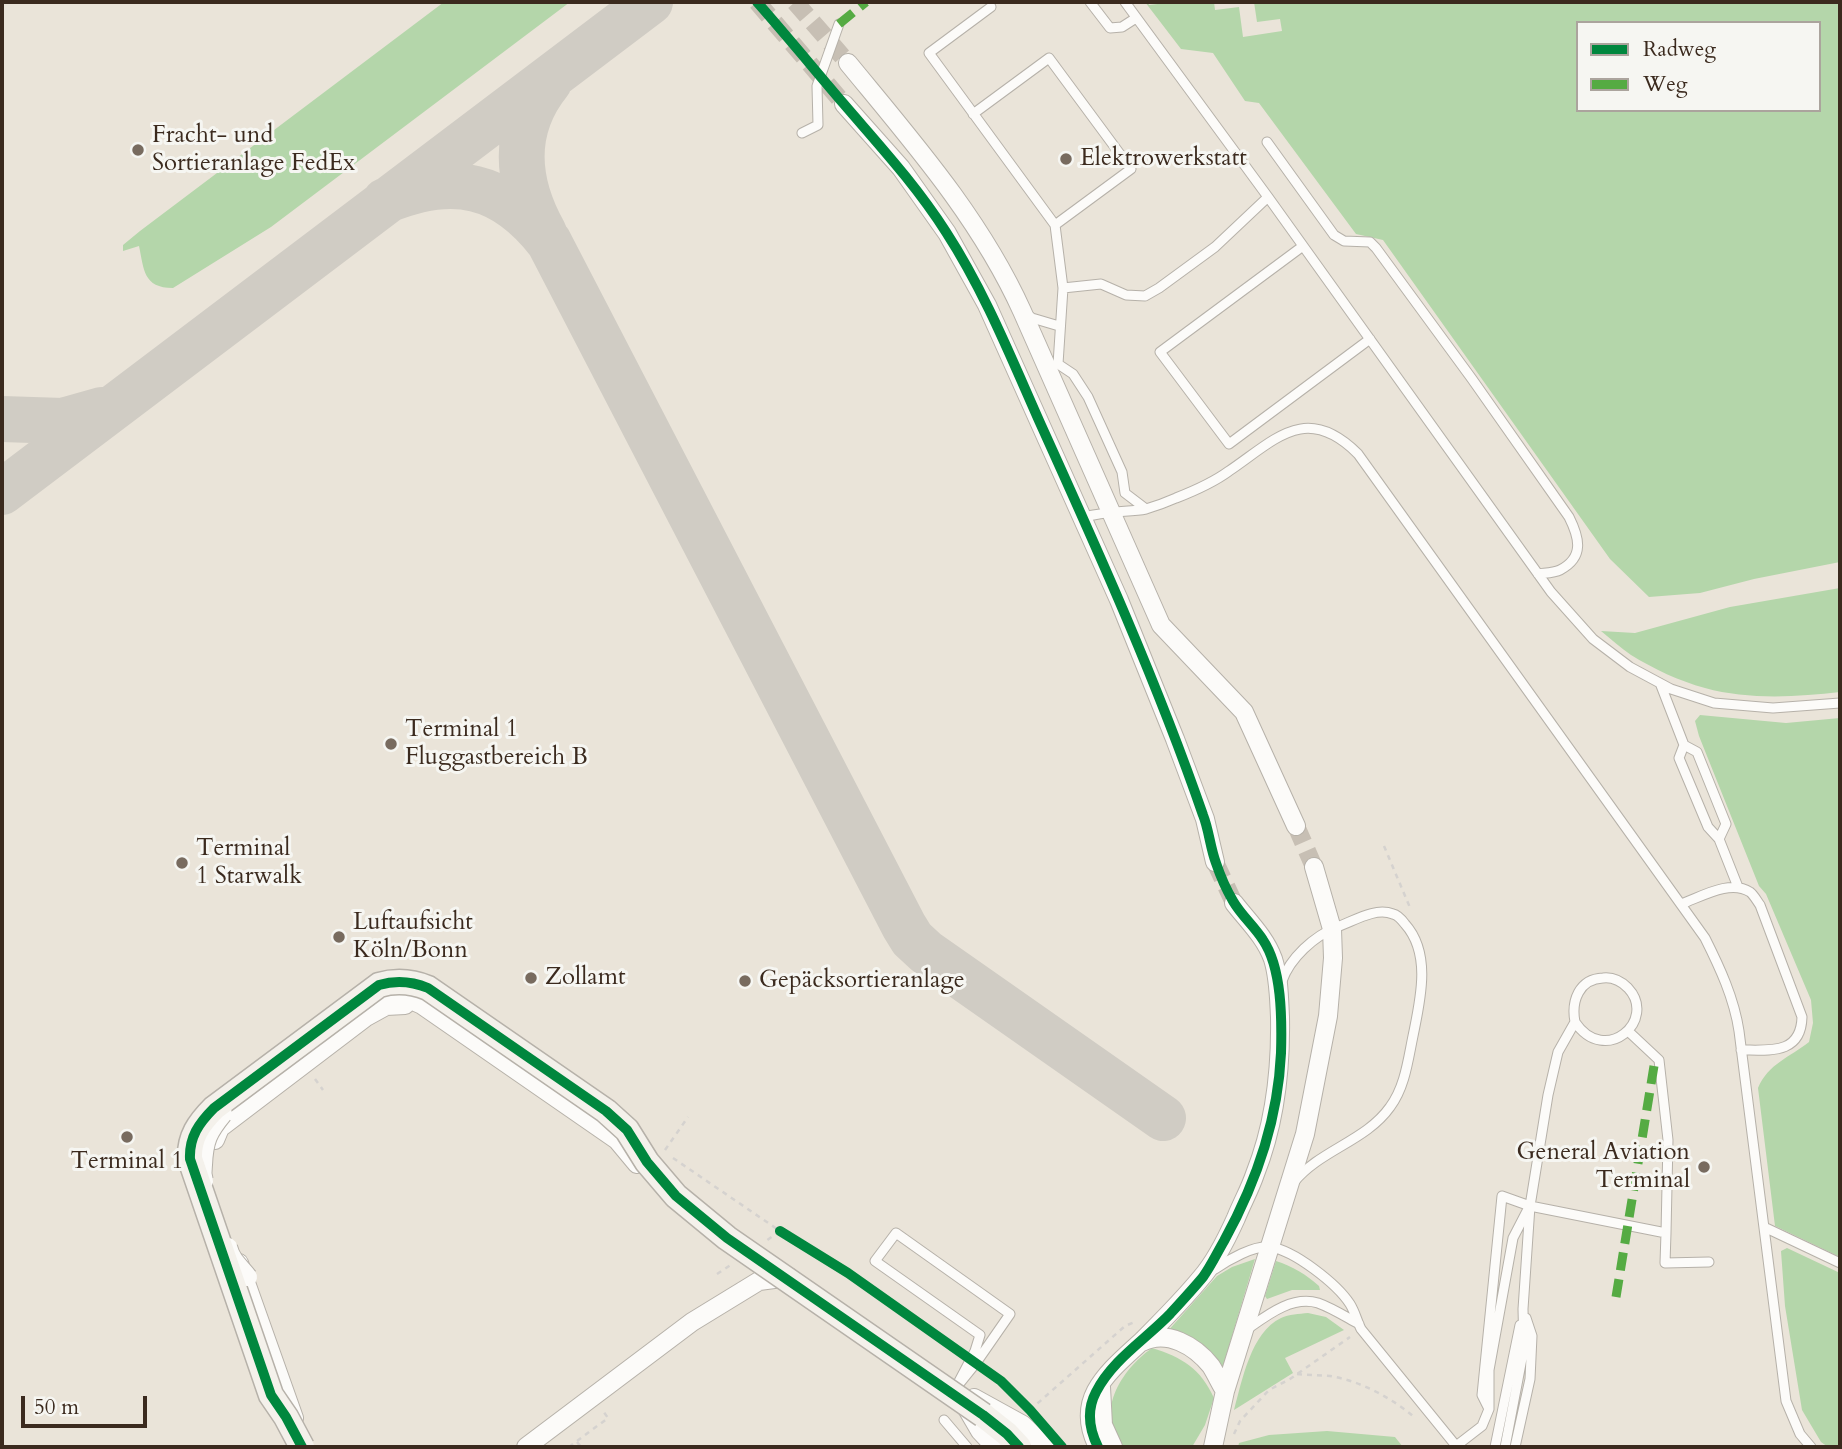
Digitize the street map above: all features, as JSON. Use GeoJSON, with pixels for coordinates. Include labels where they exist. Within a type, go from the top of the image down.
{"type":"FeatureCollection","features":[{"type":"Feature","properties":{"kind":"street"},"geometry":{"type":"LineString","coordinates":[[848,63],[920,150],[969,216],[1012,288],[1161,625],[1244,712],[1296,826]]}},
{"type":"Feature","properties":{"kind":"street"},"geometry":{"type":"LineString","coordinates":[[844,104],[901,168],[947,233],[987,305],[1119,600],[1205,819],[1215,862]]}},
{"type":"Feature","properties":{"kind":"street"},"geometry":{"type":"LineString","coordinates":[[1212,1447],[1225,1391],[1305,1134],[1328,1016],[1333,958],[1332,929],[1314,867]]}},
{"type":"Feature","properties":{"kind":"street"},"geometry":{"type":"LineString","coordinates":[[1098,1447],[1089,1417],[1092,1401],[1101,1384],[1119,1362],[1172,1312],[1202,1278],[1232,1227],[1264,1150],[1275,1105],[1281,1052],[1279,988],[1266,943],[1234,903]]}},
{"type":"Feature","properties":{"kind":"street"},"geometry":{"type":"LineString","coordinates":[[303,1447],[271,1395],[190,1159],[189,1149],[198,1126],[214,1108],[379,985],[401,981],[428,988],[606,1111],[627,1130],[647,1162],[676,1196],[727,1238],[983,1415],[1019,1447]]}},
{"type":"Feature","properties":{"kind":"street"},"geometry":{"type":"LineString","coordinates":[[312,1447],[248,1278],[241,1267],[231,1259],[202,1176],[203,1145],[223,1114],[371,1002],[387,996],[411,1000],[422,1005],[617,1140],[665,1196],[720,1233],[796,1276],[955,1389],[1023,1425],[1046,1447]]}},
{"type":"Feature","properties":{"kind":"street"},"geometry":{"type":"LineString","coordinates":[[303,1447],[208,1176],[211,1149],[220,1128],[366,1017],[386,1006],[422,1005]]}},
{"type":"Feature","properties":{"kind":"street"},"geometry":{"type":"LineString","coordinates":[[526,1447],[692,1322],[759,1281],[796,1276]]}},
{"type":"Feature","properties":{"kind":"street"},"geometry":{"type":"LineString","coordinates":[[1140,1343],[1161,1336],[1186,1345],[1208,1363],[1225,1391]]}},
{"type":"Feature","properties":{"kind":"street"},"geometry":{"type":"LineString","coordinates":[[1101,1384],[1104,1425],[1113,1447]]}},
{"type":"Feature","properties":{"kind":"street"},"geometry":{"type":"LineString","coordinates":[[955,1389],[980,1430],[996,1447]]}},
{"type":"Feature","properties":{"kind":"lane"},"geometry":{"type":"LineString","coordinates":[[1090,2],[1110,28],[1122,27],[1136,18]]}},
{"type":"Feature","properties":{"kind":"lane"},"geometry":{"type":"LineString","coordinates":[[1125,2],[1551,592],[1593,639],[1630,667],[1660,683],[1714,703],[1773,708],[1840,703]]}},
{"type":"Feature","properties":{"kind":"lane"},"geometry":{"type":"LineString","coordinates":[[991,7],[929,53],[1055,225],[1063,288],[1058,364],[1073,374],[1088,397],[1122,472],[1125,493],[1146,509]]}},
{"type":"Feature","properties":{"kind":"lane"},"geometry":{"type":"LineString","coordinates":[[802,133],[818,125],[817,86],[839,24]]}},
{"type":"Feature","properties":{"kind":"lane"},"geometry":{"type":"LineString","coordinates":[[973,114],[1049,58],[1058,69],[1131,169],[1055,225]]}},
{"type":"Feature","properties":{"kind":"lane"},"geometry":{"type":"LineString","coordinates":[[1268,142],[1334,235],[1344,241],[1370,242],[1376,248],[1569,517],[1579,544],[1573,559],[1559,570],[1538,574]]}},
{"type":"Feature","properties":{"kind":"lane"},"geometry":{"type":"LineString","coordinates":[[1063,288],[1101,284],[1126,295],[1145,296],[1215,247],[1268,197]]}},
{"type":"Feature","properties":{"kind":"lane"},"geometry":{"type":"LineString","coordinates":[[1303,246],[1160,352],[1229,444],[1370,339]]}},
{"type":"Feature","properties":{"kind":"lane"},"geometry":{"type":"LineString","coordinates":[[1022,311],[1032,318],[1059,326]]}},
{"type":"Feature","properties":{"kind":"lane"},"geometry":{"type":"LineString","coordinates":[[1083,517],[1146,509],[1178,497],[1226,473],[1279,435],[1294,430],[1311,428],[1329,432],[1345,441],[1358,454],[1705,938],[1724,976],[1737,1016],[1786,1401],[1800,1434],[1811,1447]]}},
{"type":"Feature","properties":{"kind":"lane"},"geometry":{"type":"LineString","coordinates":[[1660,683],[1684,745],[1679,758],[1708,827],[1719,839],[1738,887]]}},
{"type":"Feature","properties":{"kind":"lane"},"geometry":{"type":"LineString","coordinates":[[1684,745],[1698,752],[1726,824],[1719,839]]}},
{"type":"Feature","properties":{"kind":"lane"},"geometry":{"type":"LineString","coordinates":[[1681,904],[1726,887],[1738,887],[1751,893],[1760,905],[1802,1017],[1802,1025],[1792,1042],[1785,1047],[1775,1050],[1741,1050]]}},
{"type":"Feature","properties":{"kind":"lane"},"geometry":{"type":"LineString","coordinates":[[1279,988],[1286,971],[1304,949],[1332,929],[1377,912],[1394,914],[1403,921],[1412,933],[1419,951],[1421,991],[1402,1084],[1390,1107],[1360,1135],[1300,1175],[1286,1191]]}},
{"type":"Feature","properties":{"kind":"lane"},"geometry":{"type":"LineString","coordinates":[[1606,977],[1626,985],[1632,993],[1636,1003],[1634,1022],[1620,1037],[1599,1041],[1581,1031],[1575,1022],[1573,1002],[1585,984],[1606,977]]}},
{"type":"Feature","properties":{"kind":"lane"},"geometry":{"type":"LineString","coordinates":[[1505,1447],[1524,1348],[1523,1310],[1530,1206],[1553,1072],[1558,1052],[1575,1022]]}},
{"type":"Feature","properties":{"kind":"lane"},"geometry":{"type":"LineString","coordinates":[[1628,1031],[1659,1060],[1668,1140],[1665,1263],[1709,1262]]}},
{"type":"Feature","properties":{"kind":"lane"},"geometry":{"type":"LineString","coordinates":[[1489,1409],[1482,1395],[1502,1196],[1530,1206],[1665,1233]]}},
{"type":"Feature","properties":{"kind":"lane"},"geometry":{"type":"LineString","coordinates":[[1202,1278],[1236,1255],[1270,1247],[1298,1258],[1340,1291],[1351,1306],[1360,1326],[1456,1447],[1482,1426],[1489,1409],[1489,1370],[1513,1238],[1530,1206]]}},
{"type":"Feature","properties":{"kind":"lane"},"geometry":{"type":"LineString","coordinates":[[1764,1227],[1840,1263]]}},
{"type":"Feature","properties":{"kind":"lane"},"geometry":{"type":"LineString","coordinates":[[896,1233],[1010,1314],[955,1389],[975,1351],[980,1335],[875,1261],[896,1233]]}},
{"type":"Feature","properties":{"kind":"lane"},"geometry":{"type":"LineString","coordinates":[[1244,1331],[1273,1311],[1297,1302],[1317,1303],[1360,1326]]}},
{"type":"Feature","properties":{"kind":"lane"},"geometry":{"type":"LineString","coordinates":[[1495,1447],[1523,1310]]}},
{"type":"Feature","properties":{"kind":"lane"},"geometry":{"type":"LineString","coordinates":[[1515,1447],[1530,1379],[1532,1336],[1523,1310]]}},
{"type":"Feature","properties":{"kind":"lane"},"geometry":{"type":"LineString","coordinates":[[944,1419],[967,1447]]}},
{"type":"Feature","properties":{"kind":"path"},"geometry":{"type":"LineString","coordinates":[[1384,846],[1416,921]]}},
{"type":"Feature","properties":{"kind":"path"},"geometry":{"type":"LineString","coordinates":[[688,1117],[663,1152],[780,1231]]}},
{"type":"Feature","properties":{"kind":"path"},"geometry":{"type":"LineString","coordinates":[[1231,1442],[1240,1421],[1269,1390],[1297,1374],[1360,1326]]}},
{"type":"Feature","properties":{"kind":"path"},"geometry":{"type":"LineString","coordinates":[[1297,1374],[1331,1376],[1357,1383],[1403,1407],[1421,1422]]}},
{"type":"Feature","properties":{"kind":"path"},"geometry":{"type":"LineString","coordinates":[[1030,1410],[1049,1392]]}},
{"type":"Feature","properties":{"kind":"path"},"geometry":{"type":"LineString","coordinates":[[569,1447],[608,1418]]}},
{"type":"Feature","properties":{"kind":"path"},"geometry":{"type":"LineString","coordinates":[[577,1441],[581,1447]]}},
{"type":"Feature","properties":{"kind":"green space"},"geometry":{"type":"Polygon","coordinates":[[[444,2],[570,2],[271,227],[173,288],[150,281],[144,269],[139,246],[123,251],[123,245],[140,231],[444,2]]]}},
{"type":"Feature","properties":{"kind":"green space"},"geometry":{"type":"Polygon","coordinates":[[[1145,2],[1149,5],[1214,2],[1215,10],[1239,7],[1243,37],[1282,31],[1280,19],[1257,22],[1254,2],[1840,2],[1840,562],[1700,593],[1649,597],[1610,559],[1383,240],[1356,234],[1259,103],[1245,101],[1213,53],[1181,49],[1145,2]]]}},
{"type":"Feature","properties":{"kind":"green space"},"geometry":{"type":"Polygon","coordinates":[[[1840,588],[1840,692],[1772,696],[1705,688],[1649,665],[1631,655],[1601,631],[1635,633],[1730,607],[1840,588]]]}},
{"type":"Feature","properties":{"kind":"green space"},"geometry":{"type":"Polygon","coordinates":[[[1700,715],[1786,723],[1840,718],[1840,1257],[1775,1226],[1758,1088],[1774,1067],[1809,1042],[1813,1023],[1811,1000],[1766,894],[1759,886],[1699,736],[1695,721],[1700,715]]]}},
{"type":"Feature","properties":{"kind":"green space"},"geometry":{"type":"Polygon","coordinates":[[[1787,1248],[1840,1273],[1840,1447],[1828,1447],[1821,1442],[1802,1410],[1785,1306],[1781,1251],[1787,1248]]]}},
{"type":"Feature","properties":{"kind":"green space"},"geometry":{"type":"Polygon","coordinates":[[[1255,1259],[1221,1373],[1166,1333],[1217,1276],[1255,1259]]]}},
{"type":"Feature","properties":{"kind":"green space"},"geometry":{"type":"Polygon","coordinates":[[[1276,1261],[1304,1275],[1319,1286],[1320,1290],[1292,1290],[1267,1299],[1265,1296],[1276,1261]]]}},
{"type":"Feature","properties":{"kind":"green space"},"geometry":{"type":"Polygon","coordinates":[[[1308,1313],[1326,1317],[1344,1330],[1285,1358],[1293,1373],[1234,1410],[1249,1358],[1262,1334],[1281,1318],[1308,1313]]]}},
{"type":"Feature","properties":{"kind":"green space"},"geometry":{"type":"Polygon","coordinates":[[[1152,1348],[1181,1360],[1197,1372],[1214,1398],[1205,1425],[1192,1447],[1124,1447],[1115,1434],[1111,1407],[1115,1393],[1130,1368],[1152,1348]]]}},
{"type":"Feature","properties":{"kind":"green space"},"geometry":{"type":"Polygon","coordinates":[[[1327,1431],[1395,1437],[1403,1447],[1238,1447],[1239,1443],[1269,1435],[1327,1431]]]}},
{"type":"Feature","properties":{"kind":"taxiway"},"geometry":{"type":"LineString","coordinates":[[2,492],[650,2]]}},
{"type":"Feature","properties":{"kind":"taxiway"},"geometry":{"type":"LineString","coordinates":[[544,233],[528,195],[522,156],[528,118],[549,82]]}},
{"type":"Feature","properties":{"kind":"taxiway"},"geometry":{"type":"LineString","coordinates":[[385,201],[433,187],[475,189],[514,207],[532,222],[549,242],[912,939],[926,952],[1163,1118]]}},
{"type":"Feature","properties":{"kind":"taxiway"},"geometry":{"type":"LineString","coordinates":[[2,419],[63,421],[102,410]]}},
{"type":"Feature","properties":{"kind":"tunnel"},"geometry":{"type":"LineString","coordinates":[[757,2],[844,104]]}},
{"type":"Feature","properties":{"kind":"tunnel"},"geometry":{"type":"LineString","coordinates":[[795,2],[848,63]]}},
{"type":"Feature","properties":{"kind":"tunnel"},"geometry":{"type":"LineString","coordinates":[[1296,826],[1314,867]]}},
{"type":"Feature","properties":{"kind":"tunnel"},"geometry":{"type":"LineString","coordinates":[[1215,862],[1234,903]]}},
{"type":"Feature","properties":{"kind":"marked path"},"geometry":{"type":"LineString","coordinates":[[839,24],[866,2]]}},
{"type":"Feature","properties":{"kind":"marked path"},"geometry":{"type":"LineString","coordinates":[[1616,1297],[1654,1066],[1659,1060]]}},
{"type":"Feature","properties":{"kind":"cycle path"},"geometry":{"type":"LineString","coordinates":[[757,2],[910,182],[946,232],[986,302],[1147,667],[1205,821],[1223,882],[1236,906],[1263,940],[1274,965],[1281,1010],[1279,1078],[1270,1127],[1255,1174],[1236,1219],[1203,1277],[1170,1314],[1120,1360],[1096,1392],[1090,1420],[1098,1447]]}},
{"type":"Feature","properties":{"kind":"cycle path"},"geometry":{"type":"LineString","coordinates":[[302,1447],[271,1395],[190,1159],[191,1144],[200,1125],[214,1108],[379,985],[391,982],[428,988],[606,1111],[627,1130],[647,1162],[676,1196],[727,1238],[983,1415],[1019,1447]]}},
{"type":"Feature","properties":{"kind":"cycle path"},"geometry":{"type":"LineString","coordinates":[[780,1231],[848,1273],[1001,1381],[1062,1447]]}},
{"type":"Feature","properties":{"kind":"place","name":"Fracht- und Sortieranlage FedEx"},"geometry":{"type":"Point","coordinates":[138,150]}},
{"type":"Feature","properties":{"kind":"place","name":"Elektrowerkstatt"},"geometry":{"type":"Point","coordinates":[1066,159]}},
{"type":"Feature","properties":{"kind":"place","name":"Terminal 1 Fluggastbereich B"},"geometry":{"type":"Point","coordinates":[391,744]}},
{"type":"Feature","properties":{"kind":"place","name":"Terminal 1 Starwalk"},"geometry":{"type":"Point","coordinates":[182,863]}},
{"type":"Feature","properties":{"kind":"place","name":"Luftaufsicht Köln/Bonn"},"geometry":{"type":"Point","coordinates":[339,937]}},
{"type":"Feature","properties":{"kind":"place","name":"Zollamt"},"geometry":{"type":"Point","coordinates":[531,978]}},
{"type":"Feature","properties":{"kind":"place","name":"Gepäcksortieranlage"},"geometry":{"type":"Point","coordinates":[745,981]}},
{"type":"Feature","properties":{"kind":"place","name":"Terminal 1"},"geometry":{"type":"Point","coordinates":[127,1137]}},
{"type":"Feature","properties":{"kind":"place","name":"General Aviation Terminal"},"geometry":{"type":"Point","coordinates":[1704,1167]}}]}
